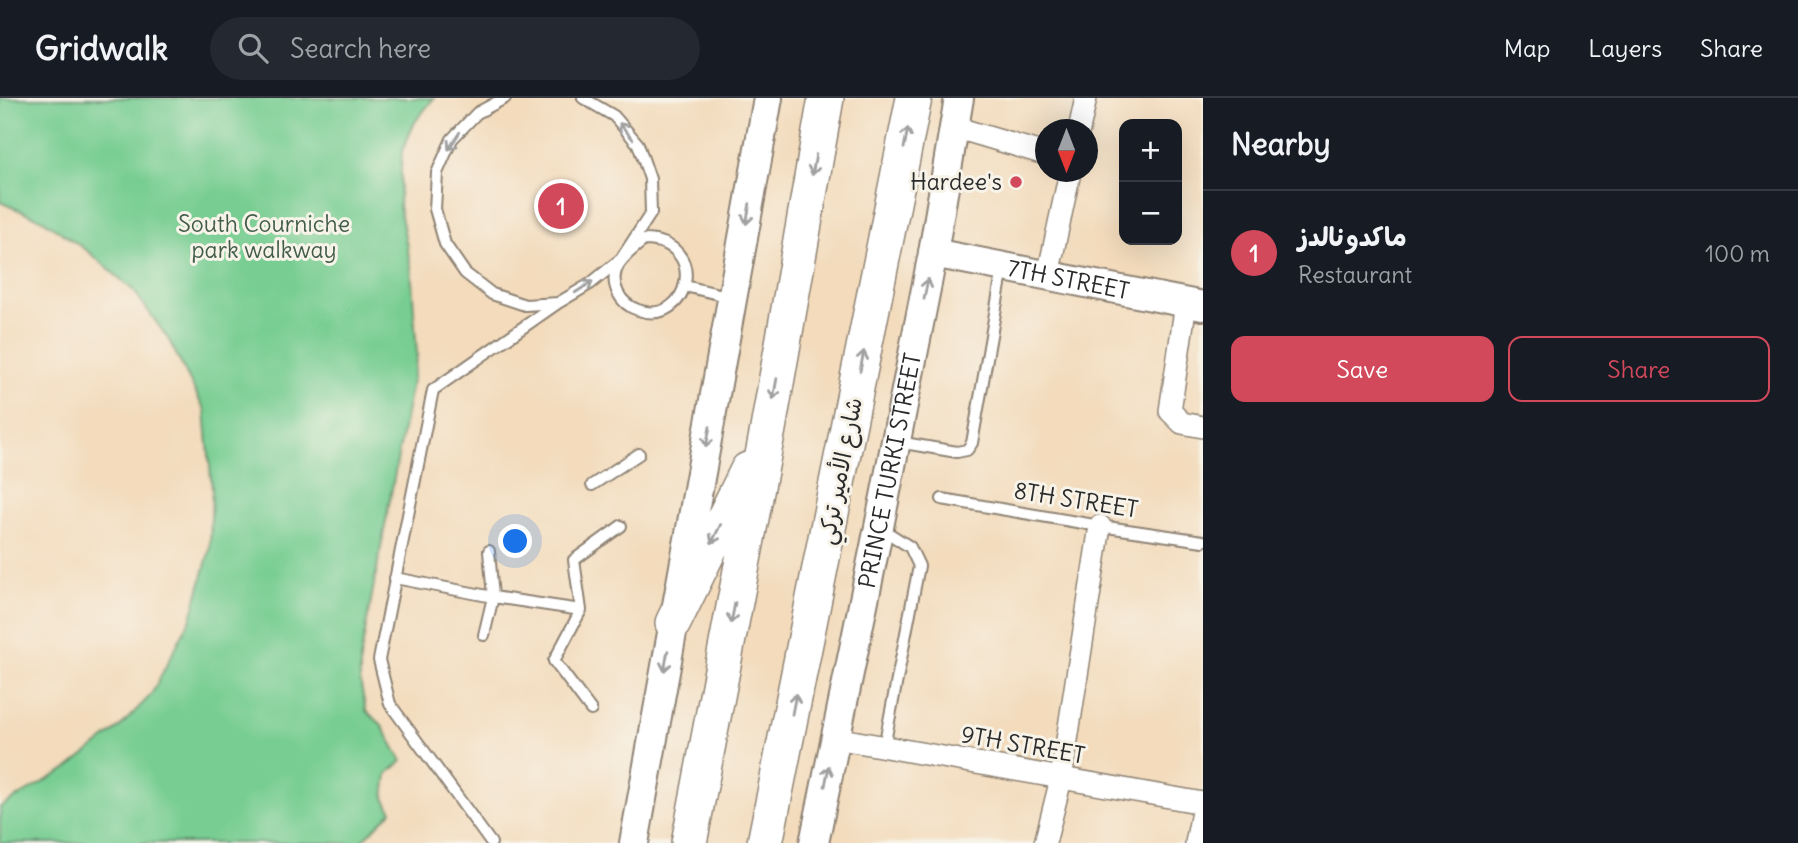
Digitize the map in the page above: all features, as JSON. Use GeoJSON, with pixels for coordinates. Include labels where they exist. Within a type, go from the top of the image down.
{"type":"FeatureCollection","features":[{"type":"Feature","properties":{"kind":"main road"},"geometry":{"type":"LineString","coordinates":[[689,843],[768,429],[826,98]]}},
{"type":"Feature","properties":{"kind":"main road","name":"شارع الأمير تركي"},"geometry":{"type":"LineString","coordinates":[[765,843],[914,98]]}},
{"type":"Feature","properties":{"kind":"main road"},"geometry":{"type":"LineString","coordinates":[[673,623],[768,429]]}},
{"type":"Feature","properties":{"kind":"main road"},"geometry":{"type":"LineString","coordinates":[[774,843],[785,747]]}},
{"type":"Feature","properties":{"kind":"street"},"geometry":{"type":"LineString","coordinates":[[634,843],[768,98]]}},
{"type":"Feature","properties":{"kind":"street","name":"PRINCE TURKI STREET"},"geometry":{"type":"LineString","coordinates":[[814,843],[933,253],[959,98]]}},
{"type":"Feature","properties":{"kind":"street"},"geometry":{"type":"LineString","coordinates":[[1081,119],[1086,98]]}},
{"type":"Feature","properties":{"kind":"street"},"geometry":{"type":"LineString","coordinates":[[954,127],[1035,151]]}},
{"type":"Feature","properties":{"kind":"street"},"geometry":{"type":"LineString","coordinates":[[1048,275],[1068,182]]}},
{"type":"Feature","properties":{"kind":"street","name":"7TH STREET"},"geometry":{"type":"LineString","coordinates":[[933,253],[1195,305]]}},
{"type":"Feature","properties":{"kind":"street"},"geometry":{"type":"LineString","coordinates":[[1195,305],[1170,411],[1182,423],[1203,428]]}},
{"type":"Feature","properties":{"kind":"street"},"geometry":{"type":"LineString","coordinates":[[1045,843],[1060,779],[1100,526]]}},
{"type":"Feature","properties":{"kind":"street","name":"9TH STREET"},"geometry":{"type":"LineString","coordinates":[[835,738],[1203,805]]}},
{"type":"Feature","properties":{"kind":"street"},"geometry":{"type":"LineString","coordinates":[[1196,843],[1203,805]]}},
{"type":"Feature","properties":{"kind":"lane"},"geometry":{"type":"LineString","coordinates":[[505,98],[477,113],[452,139],[438,173],[435,209],[445,244],[465,273],[492,294],[525,305],[558,303]]}},
{"type":"Feature","properties":{"kind":"lane"},"geometry":{"type":"LineString","coordinates":[[491,843],[390,704],[379,660],[433,390],[558,303],[590,284],[621,259],[644,240],[657,240],[678,252],[687,274],[685,286],[672,305],[651,312],[629,306],[620,297],[614,274],[621,259],[651,213],[650,179],[638,144],[614,116],[583,98]]}},
{"type":"Feature","properties":{"kind":"lane"},"geometry":{"type":"LineString","coordinates":[[895,441],[957,452],[967,450],[972,443],[1003,267]]}},
{"type":"Feature","properties":{"kind":"lane"},"geometry":{"type":"LineString","coordinates":[[685,286],[734,298]]}},
{"type":"Feature","properties":{"kind":"lane"},"geometry":{"type":"LineString","coordinates":[[592,485],[639,454]]}},
{"type":"Feature","properties":{"kind":"lane","name":"8TH STREET"},"geometry":{"type":"LineString","coordinates":[[942,499],[1203,541]]}},
{"type":"Feature","properties":{"kind":"lane"},"geometry":{"type":"LineString","coordinates":[[591,710],[554,662],[581,610],[573,560],[621,526]]}},
{"type":"Feature","properties":{"kind":"lane"},"geometry":{"type":"LineString","coordinates":[[879,527],[910,547],[919,566],[884,747]]}},
{"type":"Feature","properties":{"kind":"lane"},"geometry":{"type":"LineString","coordinates":[[484,635],[493,597],[489,551]]}},
{"type":"Feature","properties":{"kind":"lane"},"geometry":{"type":"LineString","coordinates":[[395,578],[493,597],[581,610]]}},
{"type":"Feature","properties":{"kind":"green space","name":"South Courniche park walkway"},"geometry":{"type":"Polygon","coordinates":[[[0,98],[434,98],[415,122],[402,151],[399,206],[411,267],[417,355],[360,659],[360,681],[366,711],[381,724],[402,761],[387,774],[384,798],[392,811],[360,843],[0,843],[0,807],[68,768],[120,727],[151,695],[191,618],[210,549],[212,490],[205,411],[169,340],[134,291],[89,252],[43,220],[0,202],[0,98]]]}},
{"type":"Feature","properties":{"kind":"place","name":"Hardee's"},"geometry":{"type":"Point","coordinates":[1016,182]}},
{"type":"Feature","properties":{"kind":"place","name":"ماكدونالدز"},"geometry":{"type":"Point","coordinates":[561,206]}}]}
